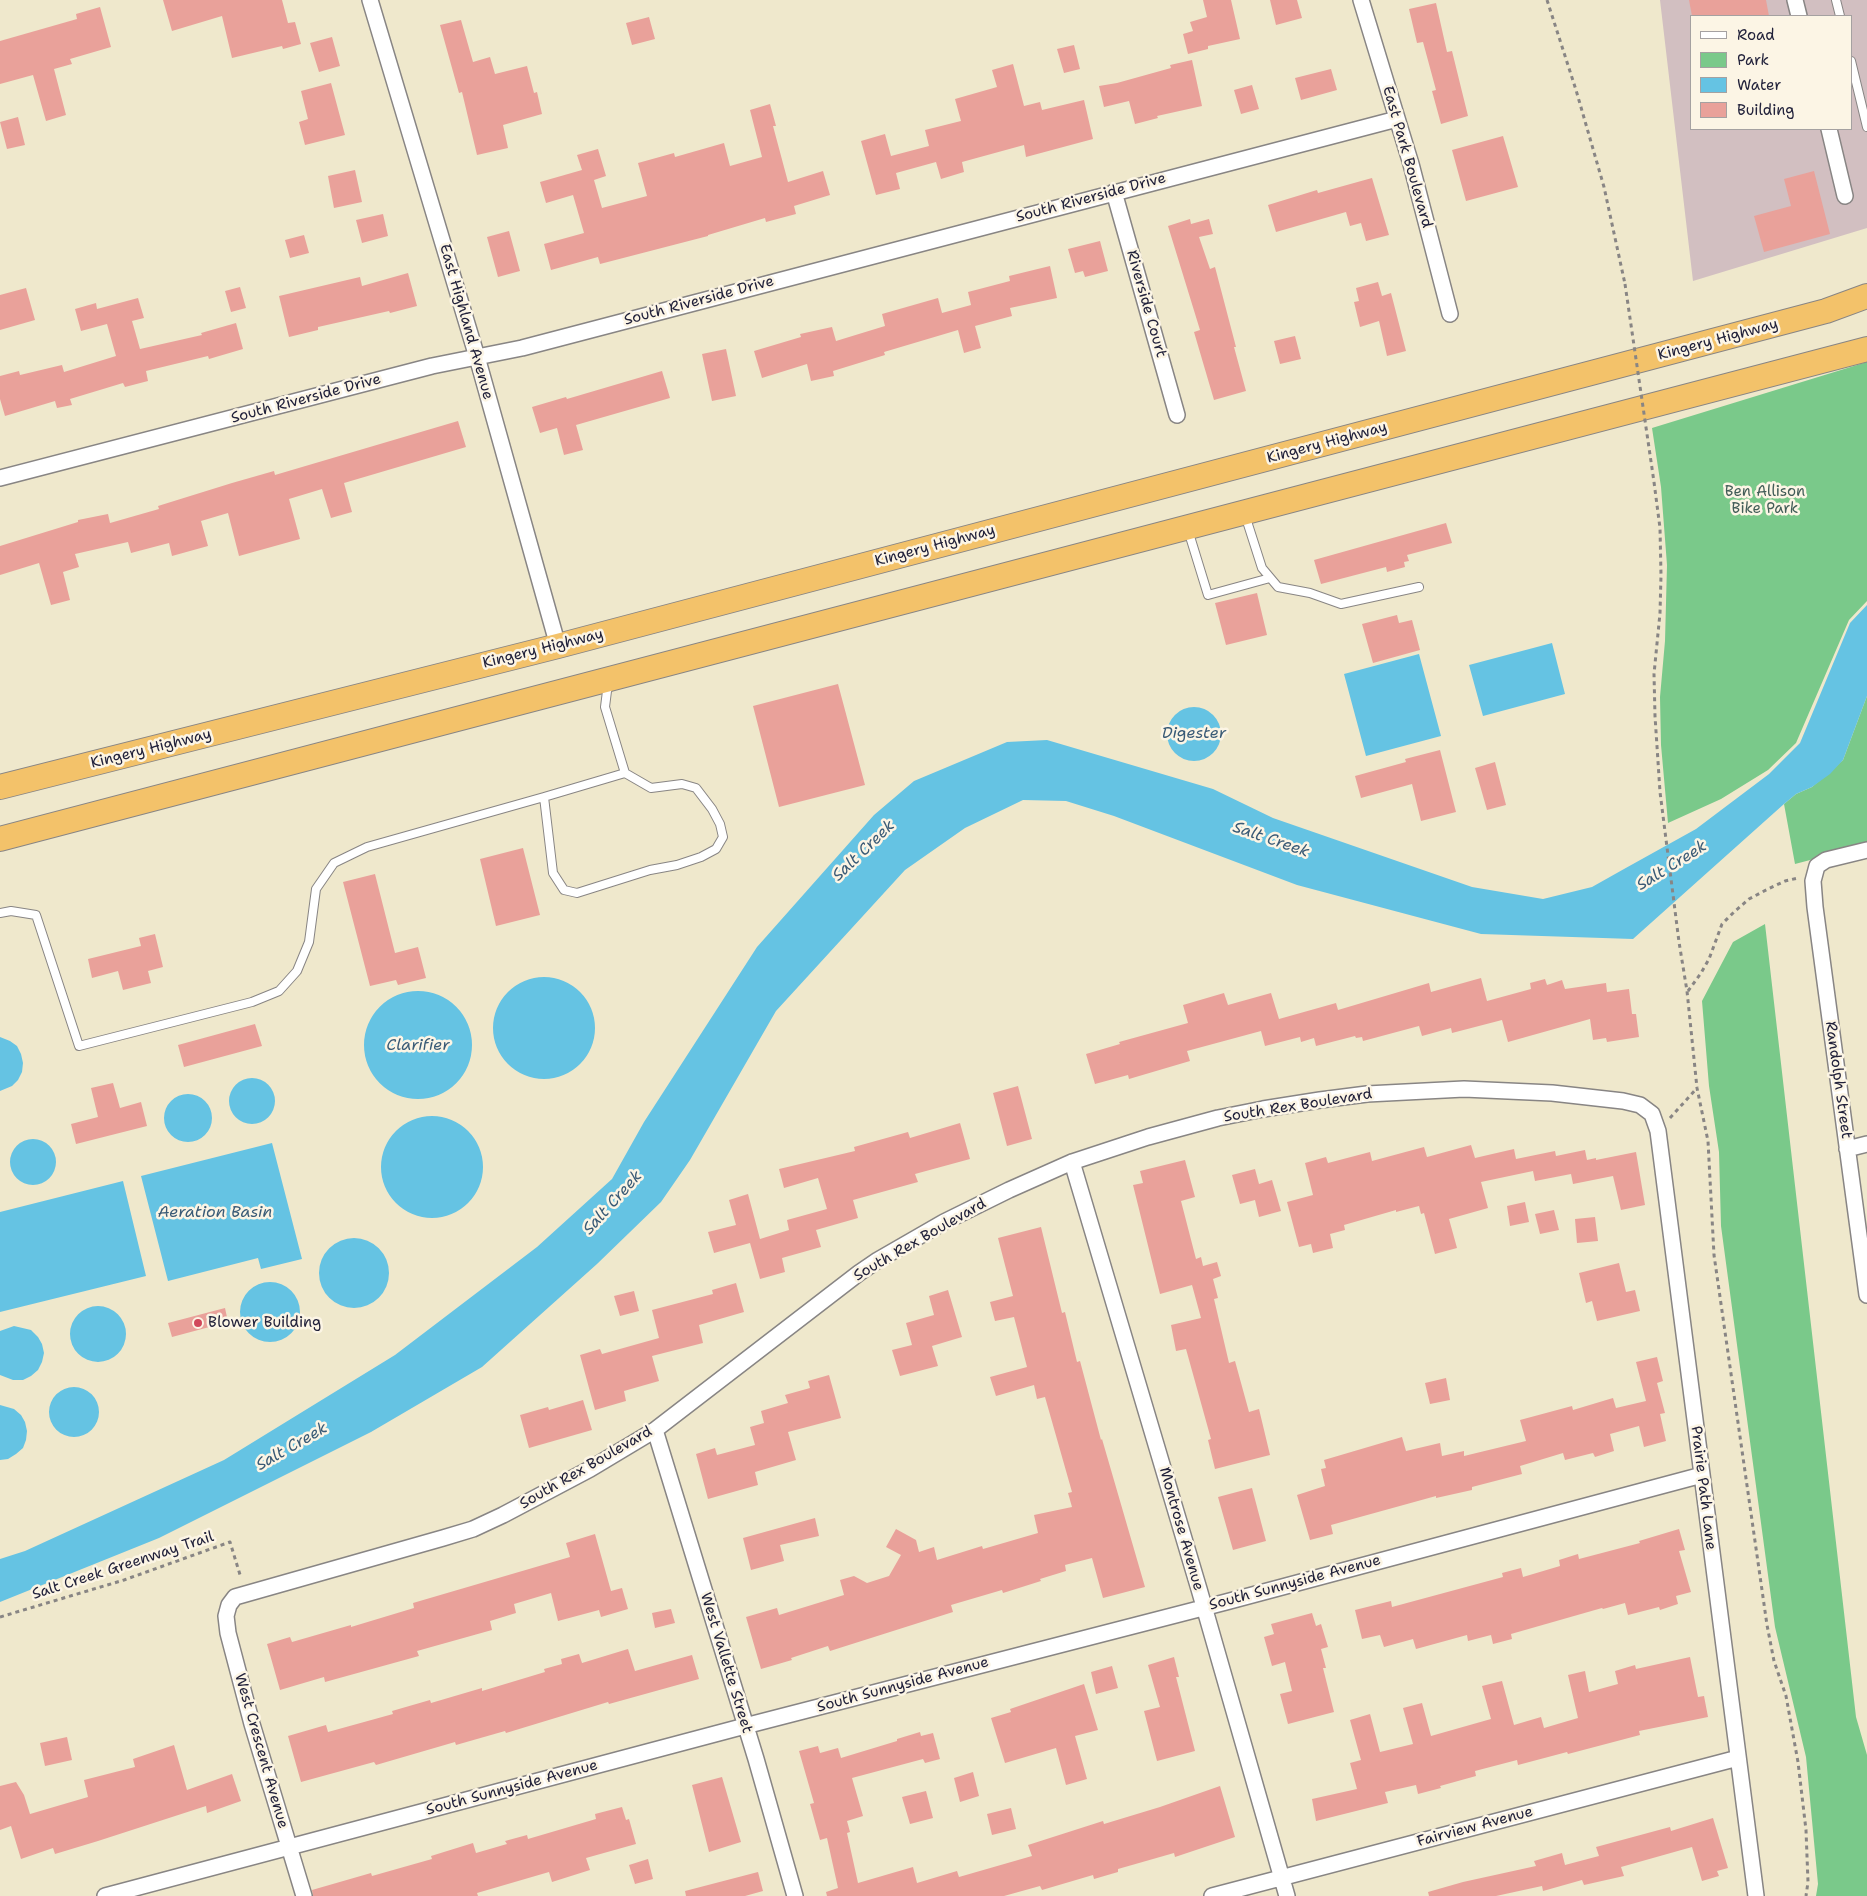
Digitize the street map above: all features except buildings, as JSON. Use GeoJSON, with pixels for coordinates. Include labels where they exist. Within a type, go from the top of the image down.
{"type":"FeatureCollection","features":[{"type":"Feature","properties":{"kind":"highway","name":"Kingery Highway"},"geometry":{"type":"LineString","coordinates":[[0,787],[558,646],[1826,311],[1867,296]]}},
{"type":"Feature","properties":{"kind":"highway"},"geometry":{"type":"LineString","coordinates":[[0,839],[1867,349]]}},
{"type":"Feature","properties":{"kind":"street","name":"East Highland Avenue"},"geometry":{"type":"LineString","coordinates":[[370,0],[477,357],[558,646]]}},
{"type":"Feature","properties":{"kind":"street","name":"East Park Boulevard"},"geometry":{"type":"LineString","coordinates":[[1361,0],[1411,164],[1450,314]]}},
{"type":"Feature","properties":{"kind":"street"},"geometry":{"type":"LineString","coordinates":[[1795,0],[1799,15]]}},
{"type":"Feature","properties":{"kind":"street","name":"South Riverside Drive"},"geometry":{"type":"LineString","coordinates":[[0,478],[432,366],[522,348],[1397,119]]}},
{"type":"Feature","properties":{"kind":"street"},"geometry":{"type":"LineString","coordinates":[[1829,130],[1845,196]]}},
{"type":"Feature","properties":{"kind":"street","name":"Riverside Court"},"geometry":{"type":"LineString","coordinates":[[1114,192],[1177,415]]}},
{"type":"Feature","properties":{"kind":"street","name":"Randolph Street"},"geometry":{"type":"LineString","coordinates":[[1867,850],[1826,860],[1817,866],[1813,881],[1867,1295]]}},
{"type":"Feature","properties":{"kind":"street","name":"South Rex Boulevard"},"geometry":{"type":"LineString","coordinates":[[228,1605],[236,1597],[246,1592],[444,1538],[473,1529],[503,1516],[655,1430],[859,1272],[878,1260],[952,1218],[1072,1162],[1148,1137],[1218,1118],[1320,1100],[1376,1094],[1464,1089],[1552,1093],[1623,1101]]}},
{"type":"Feature","properties":{"kind":"street","name":"Prairie Path Lane"},"geometry":{"type":"LineString","coordinates":[[1623,1101],[1640,1105],[1652,1114],[1658,1131],[1756,1896]]}},
{"type":"Feature","properties":{"kind":"street"},"geometry":{"type":"LineString","coordinates":[[1847,1149],[1867,1144]]}},
{"type":"Feature","properties":{"kind":"street","name":"Montrose Avenue"},"geometry":{"type":"LineString","coordinates":[[1072,1162],[1287,1896]]}},
{"type":"Feature","properties":{"kind":"street","name":"West Vallette Street"},"geometry":{"type":"LineString","coordinates":[[655,1430],[795,1896]]}},
{"type":"Feature","properties":{"kind":"street","name":"South Sunnyside Avenue"},"geometry":{"type":"LineString","coordinates":[[105,1896],[745,1726],[1204,1608],[1702,1475]]}},
{"type":"Feature","properties":{"kind":"street","name":"West Crescent Avenue"},"geometry":{"type":"LineString","coordinates":[[228,1605],[226,1616],[228,1633],[252,1724],[304,1896]]}},
{"type":"Feature","properties":{"kind":"street","name":"Fairview Avenue"},"geometry":{"type":"LineString","coordinates":[[1212,1896],[1738,1758]]}},
{"type":"Feature","properties":{"kind":"lane"},"geometry":{"type":"LineString","coordinates":[[1836,0],[1840,15]]}},
{"type":"Feature","properties":{"kind":"lane"},"geometry":{"type":"LineString","coordinates":[[1852,65],[1867,128]]}},
{"type":"Feature","properties":{"kind":"lane"},"geometry":{"type":"LineString","coordinates":[[1245,513],[1262,568],[1278,587],[1310,593],[1341,604],[1419,587]]}},
{"type":"Feature","properties":{"kind":"lane"},"geometry":{"type":"LineString","coordinates":[[1188,528],[1208,595],[1270,578]]}},
{"type":"Feature","properties":{"kind":"lane"},"geometry":{"type":"LineString","coordinates":[[544,797],[553,873],[564,890],[577,893],[650,870],[693,860],[716,849],[723,837],[720,824],[712,808],[696,788],[682,784],[650,788],[625,773],[605,707],[607,691],[614,678]]}},
{"type":"Feature","properties":{"kind":"lane"},"geometry":{"type":"LineString","coordinates":[[0,913],[11,911],[36,915],[79,1046],[252,1002],[279,991],[297,971],[309,942],[316,889],[334,863],[367,847],[625,773]]}},
{"type":"Feature","properties":{"kind":"path"},"geometry":{"type":"LineString","coordinates":[[1547,0],[1604,187],[1625,284],[1654,482],[1660,528],[1661,575],[1660,613],[1654,674],[1654,716],[1660,792],[1687,991],[1697,1088],[1708,1141],[1714,1255],[1765,1615],[1774,1661],[1786,1696],[1798,1762],[1806,1830],[1808,1882],[1806,1896]]}},
{"type":"Feature","properties":{"kind":"path"},"geometry":{"type":"LineString","coordinates":[[1687,991],[1709,959],[1722,924],[1734,912],[1750,900],[1795,877],[1813,881]]}},
{"type":"Feature","properties":{"kind":"path"},"geometry":{"type":"LineString","coordinates":[[1658,1131],[1697,1088]]}},
{"type":"Feature","properties":{"kind":"path","name":"Salt Creek Greenway Trail"},"geometry":{"type":"LineString","coordinates":[[0,1617],[124,1580],[230,1542],[246,1592]]}},
{"type":"Feature","properties":{"kind":"shaded area"},"geometry":{"type":"Polygon","coordinates":[[[1660,0],[1867,0],[1867,228],[1693,281],[1660,0]]]}},
{"type":"Feature","properties":{"kind":"green space","name":"Ben Allison Bike Park"},"geometry":{"type":"Polygon","coordinates":[[[1867,362],[1867,601],[1849,620],[1796,743],[1768,770],[1721,799],[1668,823],[1661,745],[1660,697],[1665,641],[1667,565],[1661,487],[1652,428],[1867,362]]]}},
{"type":"Feature","properties":{"kind":"green space"},"geometry":{"type":"Polygon","coordinates":[[[1867,696],[1867,845],[1795,864],[1784,804],[1796,794],[1812,787],[1843,760],[1867,696]]]}},
{"type":"Feature","properties":{"kind":"green space"},"geometry":{"type":"Polygon","coordinates":[[[1765,924],[1856,1717],[1867,1755],[1867,1896],[1816,1896],[1818,1884],[1806,1757],[1775,1627],[1721,1226],[1719,1152],[1709,1086],[1702,1001],[1733,942],[1765,924]]]}},
{"type":"Feature","properties":{"kind":"water","name":"Salt Creek"},"geometry":{"type":"Polygon","coordinates":[[[1867,605],[1867,696],[1843,760],[1830,774],[1812,787],[1796,794],[1784,804],[1633,939],[1481,934],[1297,885],[1114,816],[1066,801],[1023,800],[965,828],[905,870],[776,1011],[690,1160],[661,1202],[597,1264],[482,1367],[371,1432],[159,1538],[0,1602],[0,1559],[25,1551],[224,1460],[395,1355],[537,1247],[612,1179],[644,1122],[757,947],[874,815],[914,781],[1007,742],[1047,740],[1213,789],[1273,818],[1472,887],[1543,899],[1592,887],[1696,829],[1769,774],[1800,743],[1850,623],[1867,605]]]}},
{"type":"Feature","properties":{"kind":"water"},"geometry":{"type":"Polygon","coordinates":[[[1552,643],[1565,694],[1483,716],[1469,665],[1552,643]]]}},
{"type":"Feature","properties":{"kind":"water"},"geometry":{"type":"Polygon","coordinates":[[[1419,654],[1441,736],[1366,756],[1344,674],[1419,654]]]}},
{"type":"Feature","properties":{"kind":"water","name":"Digester"},"geometry":{"type":"Polygon","coordinates":[[[1189,707],[1199,707],[1209,711],[1217,719],[1221,734],[1217,749],[1209,757],[1199,761],[1189,761],[1179,757],[1171,749],[1167,739],[1167,729],[1171,719],[1179,711],[1189,707]]]}},
{"type":"Feature","properties":{"kind":"water","name":"Clarifier"},"geometry":{"type":"Polygon","coordinates":[[[544,977],[564,980],[573,985],[587,999],[592,1008],[595,1028],[592,1048],[587,1057],[573,1071],[564,1076],[544,1079],[524,1076],[515,1071],[501,1057],[496,1048],[493,1028],[496,1008],[501,999],[515,985],[524,980],[544,977]]]}},
{"type":"Feature","properties":{"kind":"water","name":"Clarifier"},"geometry":{"type":"Polygon","coordinates":[[[418,991],[439,995],[456,1007],[468,1024],[472,1045],[468,1066],[456,1083],[439,1095],[418,1099],[397,1095],[380,1083],[368,1066],[364,1045],[368,1024],[380,1007],[397,995],[418,991]]]}},
{"type":"Feature","properties":{"kind":"water"},"geometry":{"type":"Polygon","coordinates":[[[0,1037],[17,1046],[23,1063],[22,1072],[18,1080],[12,1086],[0,1091],[0,1037]]]}},
{"type":"Feature","properties":{"kind":"water"},"geometry":{"type":"Polygon","coordinates":[[[252,1078],[265,1082],[271,1088],[275,1101],[271,1114],[265,1120],[252,1124],[239,1120],[233,1114],[229,1101],[233,1088],[239,1082],[252,1078]]]}},
{"type":"Feature","properties":{"kind":"water"},"geometry":{"type":"Polygon","coordinates":[[[188,1094],[197,1096],[205,1101],[210,1109],[212,1118],[210,1127],[205,1135],[197,1140],[188,1142],[179,1140],[171,1135],[166,1127],[164,1118],[166,1109],[171,1101],[179,1096],[188,1094]]]}},
{"type":"Feature","properties":{"kind":"water"},"geometry":{"type":"Polygon","coordinates":[[[432,1116],[451,1120],[468,1131],[479,1148],[483,1167],[479,1186],[468,1203],[451,1214],[432,1218],[413,1214],[396,1203],[385,1186],[381,1167],[385,1148],[396,1131],[413,1120],[432,1116]]]}},
{"type":"Feature","properties":{"kind":"water"},"geometry":{"type":"Polygon","coordinates":[[[38,1139],[50,1145],[55,1153],[55,1171],[50,1179],[42,1184],[28,1185],[16,1179],[11,1171],[10,1157],[16,1145],[24,1140],[38,1139]]]}},
{"type":"Feature","properties":{"kind":"water","name":"Aeration Basin"},"geometry":{"type":"Polygon","coordinates":[[[272,1143],[302,1259],[261,1269],[258,1258],[168,1281],[141,1176],[272,1143]]]}},
{"type":"Feature","properties":{"kind":"water","name":"Aeration Basin"},"geometry":{"type":"Polygon","coordinates":[[[123,1181],[146,1276],[0,1312],[0,1212],[123,1181]]]}},
{"type":"Feature","properties":{"kind":"water"},"geometry":{"type":"Polygon","coordinates":[[[354,1238],[373,1244],[383,1254],[389,1273],[383,1292],[373,1302],[354,1308],[335,1302],[325,1292],[319,1273],[325,1254],[335,1244],[354,1238]]]}},
{"type":"Feature","properties":{"kind":"water"},"geometry":{"type":"Polygon","coordinates":[[[270,1282],[286,1287],[291,1291],[295,1296],[300,1312],[295,1328],[291,1333],[286,1337],[270,1342],[254,1337],[249,1333],[245,1328],[240,1312],[245,1296],[249,1291],[254,1287],[270,1282]]]}},
{"type":"Feature","properties":{"kind":"water"},"geometry":{"type":"Polygon","coordinates":[[[92,1306],[104,1306],[114,1310],[122,1318],[126,1334],[122,1350],[114,1358],[104,1362],[92,1362],[82,1358],[74,1350],[70,1340],[70,1328],[74,1318],[82,1310],[92,1306]]]}},
{"type":"Feature","properties":{"kind":"water"},"geometry":{"type":"Polygon","coordinates":[[[14,1326],[31,1330],[42,1344],[44,1353],[38,1370],[23,1380],[13,1380],[0,1375],[0,1331],[14,1326]]]}},
{"type":"Feature","properties":{"kind":"water"},"geometry":{"type":"Polygon","coordinates":[[[69,1387],[79,1387],[92,1394],[99,1407],[99,1417],[92,1430],[79,1437],[69,1437],[60,1433],[53,1426],[49,1417],[49,1407],[53,1398],[60,1391],[69,1387]]]}},
{"type":"Feature","properties":{"kind":"water"},"geometry":{"type":"Polygon","coordinates":[[[0,1405],[14,1409],[21,1415],[27,1431],[23,1448],[8,1459],[0,1460],[0,1405]]]}},
{"type":"Feature","properties":{"kind":"place","name":"Blower Building"},"geometry":{"type":"Point","coordinates":[198,1323]}}]}
